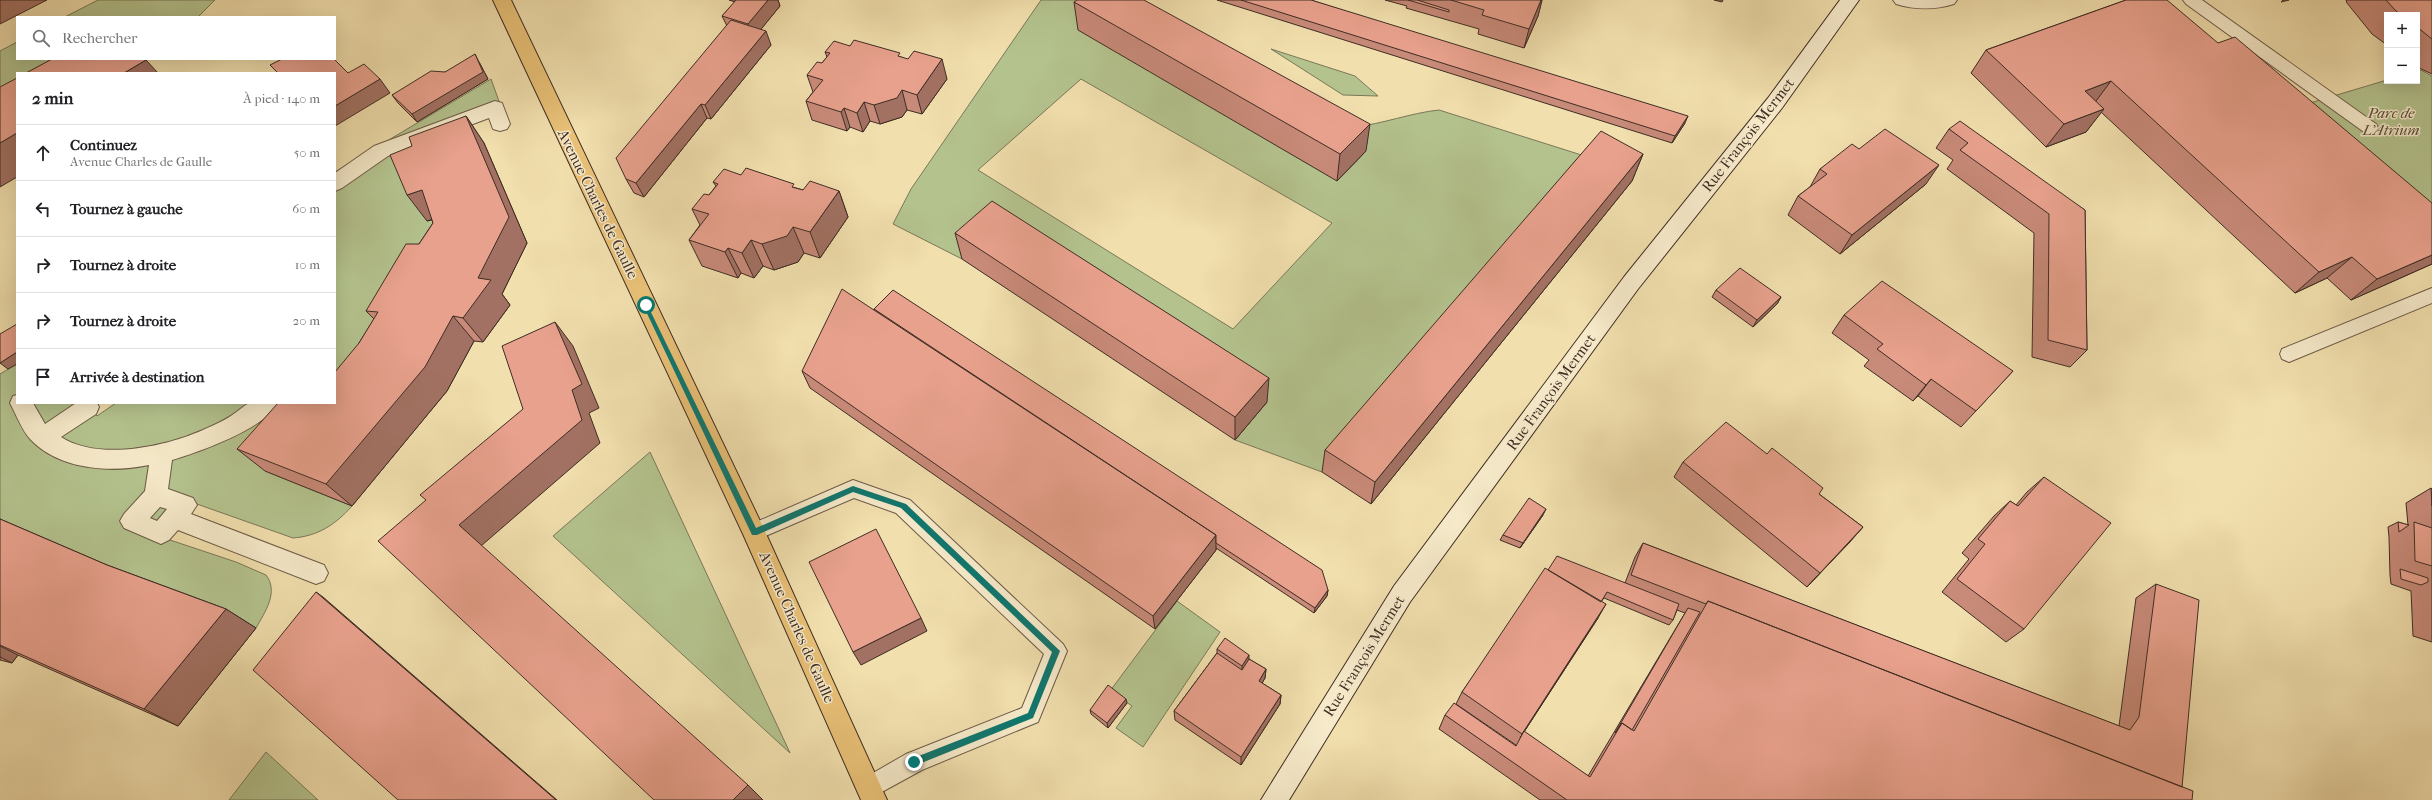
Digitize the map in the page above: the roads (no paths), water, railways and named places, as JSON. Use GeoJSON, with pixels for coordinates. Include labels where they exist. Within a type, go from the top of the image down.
{"type":"FeatureCollection","features":[{"type":"Feature","properties":{"kind":"main road","name":"Avenue Charles de Gaulle"},"geometry":{"type":"LineString","coordinates":[[502,0],[754,532],[872,794]]}},
{"type":"Feature","properties":{"kind":"main road","name":"Rue François Mermet"},"geometry":{"type":"LineString","coordinates":[[1274,800],[1407,587],[1631,283],[1775,103],[1821,37],[1850,0]]}},
{"type":"Feature","properties":{"kind":"main road"},"geometry":{"type":"LineString","coordinates":[[1902,0],[1918,4],[1948,0]]}},
{"type":"Feature","properties":{"kind":"main road"},"geometry":{"type":"LineString","coordinates":[[336,182],[381,151],[495,108],[500,124]]}},
{"type":"Feature","properties":{"kind":"main road"},"geometry":{"type":"LineString","coordinates":[[21,404],[25,415],[43,437],[64,452],[102,459],[143,458],[186,448],[221,433],[257,412],[266,404]]}},
{"type":"Feature","properties":{"kind":"main road"},"geometry":{"type":"LineString","coordinates":[[43,437],[88,407]]}},
{"type":"Feature","properties":{"kind":"main road"},"geometry":{"type":"LineString","coordinates":[[156,495],[186,505],[161,533],[132,521],[156,495],[162,453]]}},
{"type":"Feature","properties":{"kind":"main road"},"geometry":{"type":"LineString","coordinates":[[174,518],[316,573]]}},
{"type":"Feature","properties":{"kind":"lane"},"geometry":{"type":"LineString","coordinates":[[2191,0],[2370,128]]}},
{"type":"Feature","properties":{"kind":"lane"},"geometry":{"type":"LineString","coordinates":[[2289,354],[2432,295]]}},
{"type":"Feature","properties":{"kind":"lane"},"geometry":{"type":"LineString","coordinates":[[754,532],[853,489],[903,506],[1056,651],[1030,715],[914,762],[872,794]]}},
{"type":"Feature","properties":{"kind":"park label","name":"Parc de L’Atrium"},"geometry":{"type":"Point","coordinates":[2391,122]}}]}
